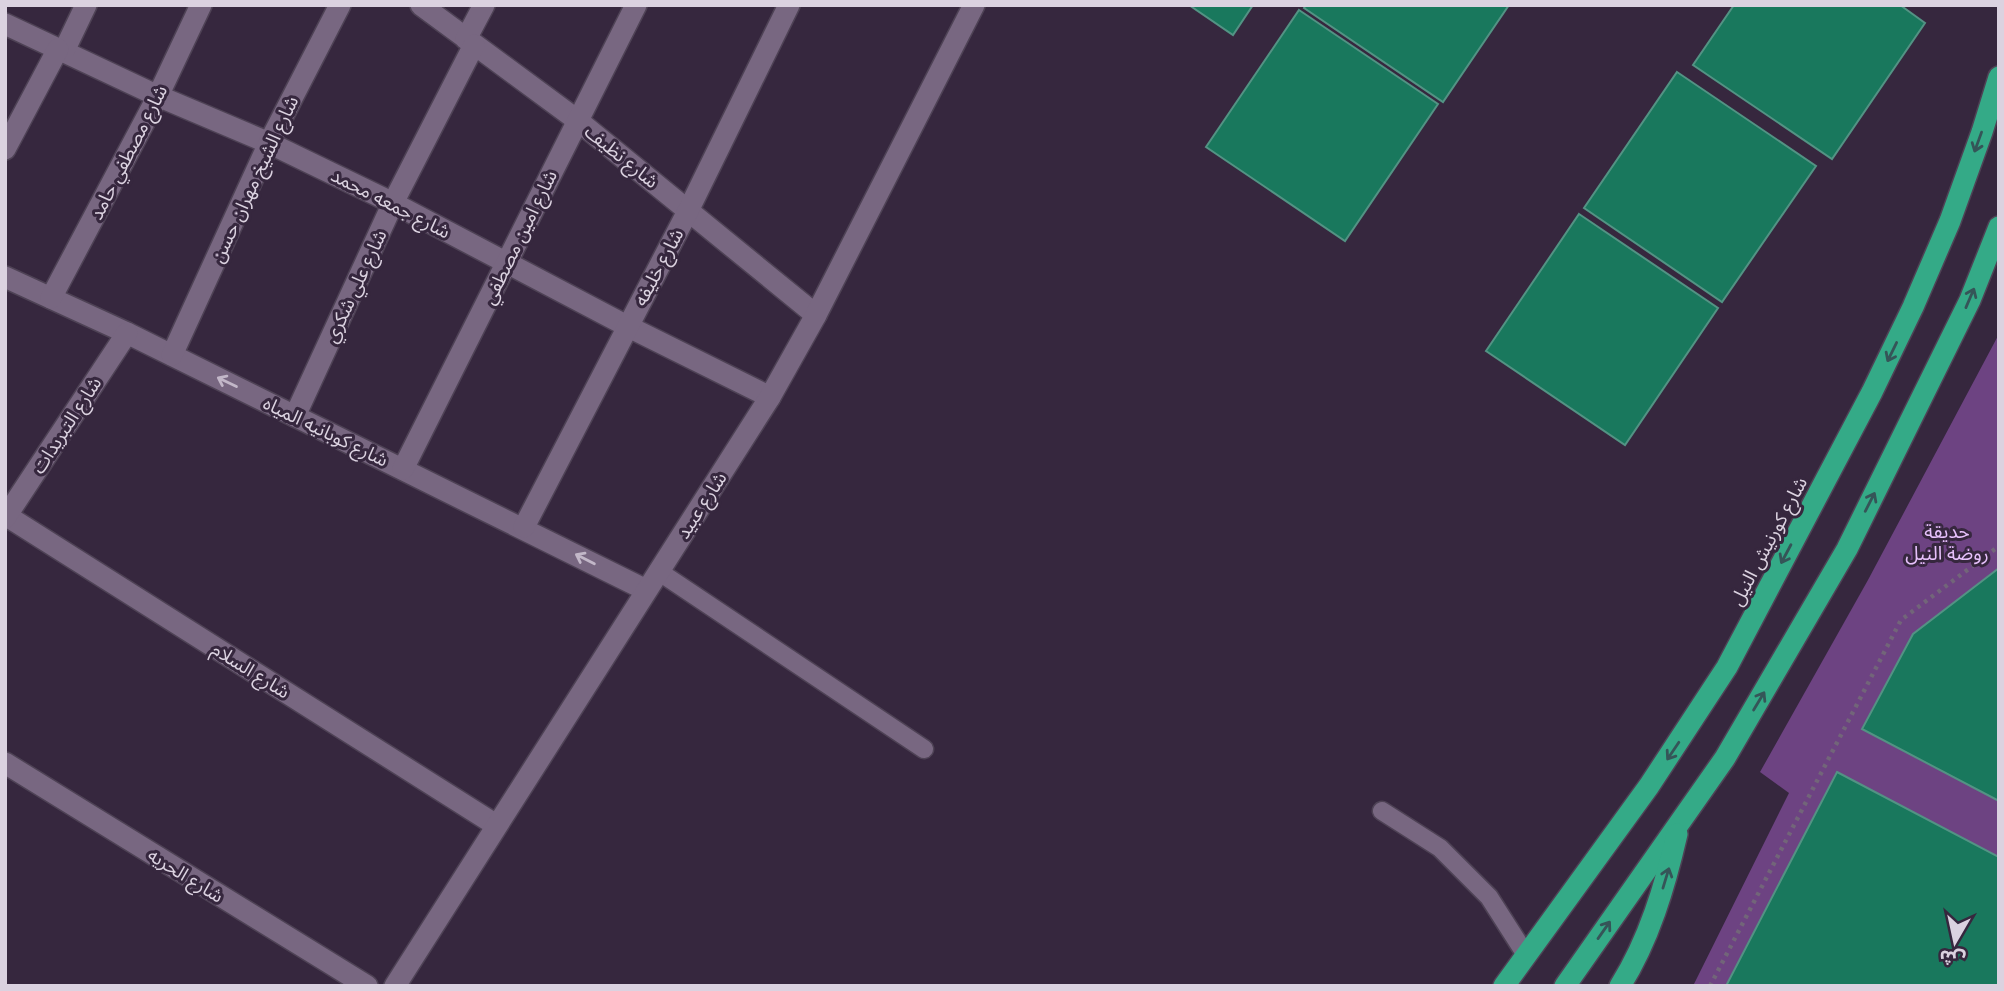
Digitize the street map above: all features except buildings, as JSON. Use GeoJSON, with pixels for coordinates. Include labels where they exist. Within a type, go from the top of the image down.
{"type":"FeatureCollection","features":[{"type":"Feature","properties":{"kind":"highway","name":"شارع كورنيش النيل"},"geometry":{"type":"LineString","coordinates":[[1504,986],[1649,786],[1727,667],[1872,392],[1913,307],[1950,221],[1999,77]]}},
{"type":"Feature","properties":{"kind":"highway"},"geometry":{"type":"LineString","coordinates":[[1565,986],[1724,758],[1847,549],[1970,300],[1999,228]]}},
{"type":"Feature","properties":{"kind":"highway"},"geometry":{"type":"LineString","coordinates":[[1620,986],[1648,931],[1667,878],[1679,824]]}},
{"type":"Feature","properties":{"kind":"street"},"geometry":{"type":"LineString","coordinates":[[5,149],[86,5]]}},
{"type":"Feature","properties":{"kind":"street","name":"شارع مصطفي حامد"},"geometry":{"type":"LineString","coordinates":[[51,298],[158,96],[201,5]]}},
{"type":"Feature","properties":{"kind":"street","name":"شارع الشيخ مهران حسن"},"geometry":{"type":"LineString","coordinates":[[172,355],[269,143],[340,5]]}},
{"type":"Feature","properties":{"kind":"street","name":"شارع نظيف"},"geometry":{"type":"LineString","coordinates":[[421,5],[577,120],[816,315]]}},
{"type":"Feature","properties":{"kind":"street","name":"شارع علي شكري"},"geometry":{"type":"LineString","coordinates":[[295,416],[470,43],[484,5]]}},
{"type":"Feature","properties":{"kind":"street","name":"شارع امين مصطفي"},"geometry":{"type":"LineString","coordinates":[[403,469],[636,5]]}},
{"type":"Feature","properties":{"kind":"street","name":"شارع خليفه"},"geometry":{"type":"LineString","coordinates":[[524,527],[688,211],[789,5]]}},
{"type":"Feature","properties":{"kind":"street","name":"شارع عبيد"},"geometry":{"type":"LineString","coordinates":[[395,986],[770,397],[816,315],[974,5]]}},
{"type":"Feature","properties":{"kind":"street","name":"شارع جمعه محمد"},"geometry":{"type":"LineString","coordinates":[[5,24],[158,96],[269,143],[393,203],[627,326],[770,397]]}},
{"type":"Feature","properties":{"kind":"street","name":"شارع كوبانيه المياه"},"geometry":{"type":"LineString","coordinates":[[5,277],[127,333],[524,527],[646,590]]}},
{"type":"Feature","properties":{"kind":"street","name":"شارع التبريدات"},"geometry":{"type":"LineString","coordinates":[[6,517],[127,333]]}},
{"type":"Feature","properties":{"kind":"street","name":"شارع السلام"},"geometry":{"type":"LineString","coordinates":[[6,517],[496,825]]}},
{"type":"Feature","properties":{"kind":"street","name":"شارع الحريه"},"geometry":{"type":"LineString","coordinates":[[5,763],[367,986]]}},
{"type":"Feature","properties":{"kind":"lane"},"geometry":{"type":"LineString","coordinates":[[658,571],[924,749]]}},
{"type":"Feature","properties":{"kind":"lane"},"geometry":{"type":"LineString","coordinates":[[1382,811],[1440,848],[1489,897],[1526,955]]}},
{"type":"Feature","properties":{"kind":"path"},"geometry":{"type":"LineString","coordinates":[[1710,986],[1901,620],[1999,546]]}},
{"type":"Feature","properties":{"kind":"green space","name":"حديقة روضة النيل"},"geometry":{"type":"Polygon","coordinates":[[[1999,334],[1999,568],[1913,634],[1863,729],[1999,801],[1999,857],[1837,773],[1726,986],[1693,986],[1789,793],[1760,772],[1868,580],[1999,334]]]}},
{"type":"Feature","properties":{"kind":"shaded area"},"geometry":{"type":"Polygon","coordinates":[[[1189,5],[1253,5],[1233,35],[1189,5]]]}},
{"type":"Feature","properties":{"kind":"shaded area"},"geometry":{"type":"Polygon","coordinates":[[[1306,5],[1509,5],[1443,102],[1304,8],[1306,5]]]}},
{"type":"Feature","properties":{"kind":"shaded area"},"geometry":{"type":"Polygon","coordinates":[[[1734,5],[1900,5],[1925,23],[1832,159],[1693,65],[1734,5]]]}},
{"type":"Feature","properties":{"kind":"shaded area"},"geometry":{"type":"Polygon","coordinates":[[[1299,10],[1438,104],[1345,241],[1206,147],[1299,10]]]}},
{"type":"Feature","properties":{"kind":"shaded area"},"geometry":{"type":"Polygon","coordinates":[[[1677,72],[1816,166],[1722,302],[1584,208],[1677,72]]]}},
{"type":"Feature","properties":{"kind":"shaded area"},"geometry":{"type":"Polygon","coordinates":[[[1579,214],[1718,308],[1625,445],[1486,351],[1579,214]]]}},
{"type":"Feature","properties":{"kind":"shaded area"},"geometry":{"type":"Polygon","coordinates":[[[1999,568],[1999,801],[1862,729],[1913,634],[1999,568]]]}},
{"type":"Feature","properties":{"kind":"shaded area"},"geometry":{"type":"Polygon","coordinates":[[[1837,772],[1999,857],[1999,986],[1726,986],[1837,772]]]}}]}
